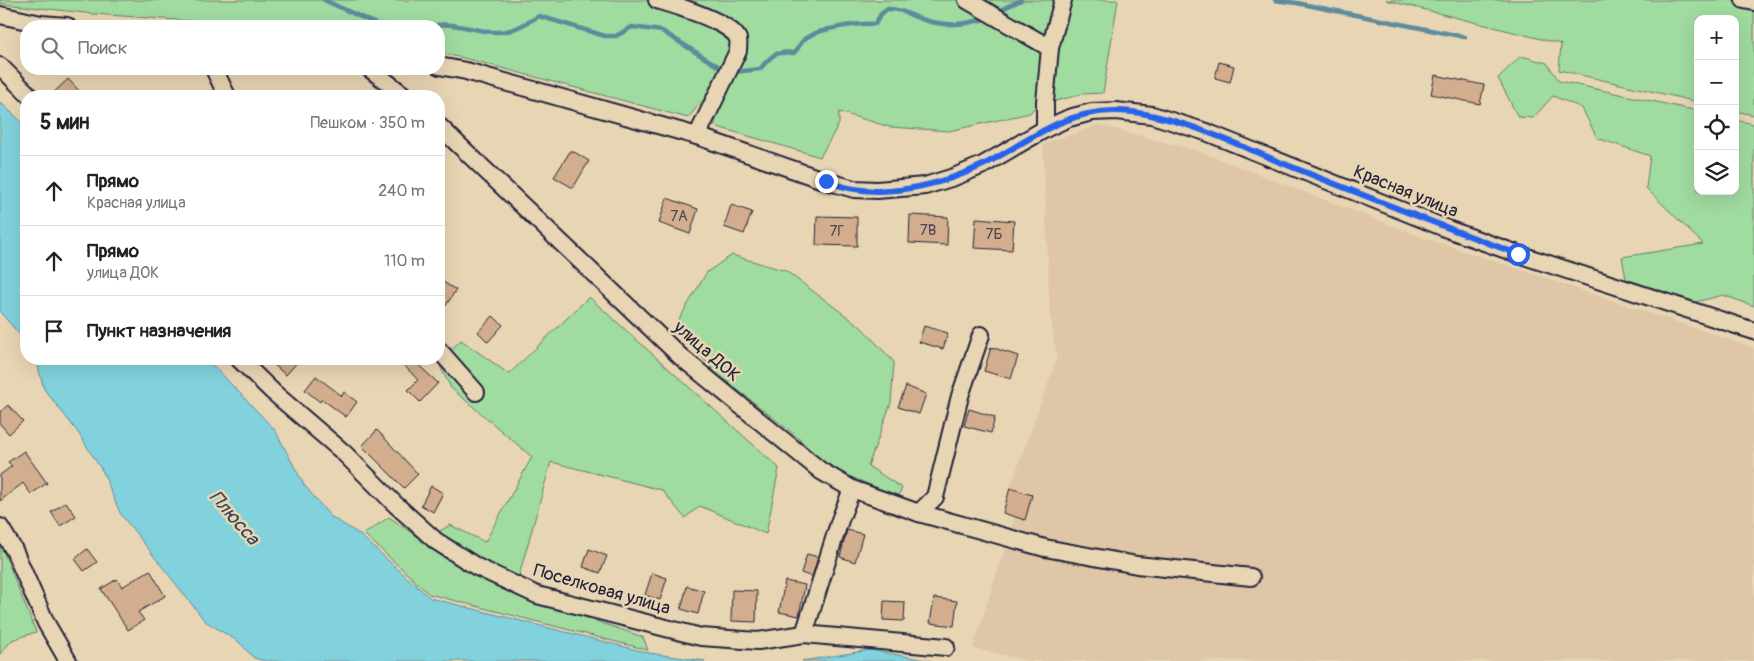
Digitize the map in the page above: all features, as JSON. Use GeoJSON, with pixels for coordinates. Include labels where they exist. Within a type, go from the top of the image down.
{"type":"FeatureCollection","features":[{"type":"Feature","properties":{"kind":"street"},"geometry":{"type":"LineString","coordinates":[[657,0],[705,16],[733,32],[738,40],[738,51],[697,136]]}},
{"type":"Feature","properties":{"kind":"street"},"geometry":{"type":"LineString","coordinates":[[967,0],[1050,48]]}},
{"type":"Feature","properties":{"kind":"street"},"geometry":{"type":"LineString","coordinates":[[445,67],[466,71],[697,136],[854,189],[877,190],[924,186],[954,177],[982,165],[1045,129],[1045,102],[1050,48],[1063,0]]}},
{"type":"Feature","properties":{"kind":"street"},"geometry":{"type":"LineString","coordinates":[[1744,0],[1754,2]]}},
{"type":"Feature","properties":{"kind":"street"},"geometry":{"type":"LineString","coordinates":[[0,15],[23,20]]}},
{"type":"Feature","properties":{"kind":"street"},"geometry":{"type":"LineString","coordinates":[[0,66],[24,90]]}},
{"type":"Feature","properties":{"kind":"street"},"geometry":{"type":"LineString","coordinates":[[217,75],[224,90]]}},
{"type":"Feature","properties":{"kind":"street"},"geometry":{"type":"LineString","coordinates":[[378,75],[397,90]]}},
{"type":"Feature","properties":{"kind":"street","name":"Красная улица"},"geometry":{"type":"LineString","coordinates":[[1045,129],[1069,118],[1092,112],[1116,111],[1152,115],[1206,132],[1450,230],[1754,331]]}},
{"type":"Feature","properties":{"kind":"street","name":"улица ДОК"},"geometry":{"type":"LineString","coordinates":[[445,132],[681,357],[820,471],[852,489],[919,513],[1045,548],[1136,565],[1251,577]]}},
{"type":"Feature","properties":{"kind":"street"},"geometry":{"type":"LineString","coordinates":[[919,513],[935,497],[960,396],[981,334]]}},
{"type":"Feature","properties":{"kind":"street"},"geometry":{"type":"LineString","coordinates":[[445,357],[476,392]]}},
{"type":"Feature","properties":{"kind":"street","name":"Поселковая улица"},"geometry":{"type":"LineString","coordinates":[[247,365],[273,392],[343,452],[396,506],[436,541],[477,567],[537,595],[701,637],[758,641],[804,634],[946,647]]}},
{"type":"Feature","properties":{"kind":"street"},"geometry":{"type":"LineString","coordinates":[[804,634],[840,520],[852,489]]}},
{"type":"Feature","properties":{"kind":"street"},"geometry":{"type":"LineString","coordinates":[[0,527],[14,550],[46,623],[68,661]]}},
{"type":"Feature","properties":{"kind":"shaded area"},"geometry":{"type":"Polygon","coordinates":[[[1098,125],[1198,151],[1419,236],[1754,348],[1754,661],[1030,661],[973,648],[1015,517],[1003,513],[1010,488],[1057,359],[1050,313],[1043,144],[1098,125]]]}},
{"type":"Feature","properties":{"kind":"green space"},"geometry":{"type":"Polygon","coordinates":[[[0,0],[1118,0],[1103,93],[1082,94],[1052,102],[1039,102],[1030,113],[949,131],[890,127],[839,112],[839,124],[820,157],[714,126],[728,84],[719,81],[688,118],[445,54],[445,20],[178,20],[94,14],[0,3],[0,0]]]}},
{"type":"Feature","properties":{"kind":"green space"},"geometry":{"type":"Polygon","coordinates":[[[1386,0],[1754,0],[1754,115],[1739,112],[1739,15],[1694,15],[1694,101],[1559,70],[1561,44],[1386,0]]]}},
{"type":"Feature","properties":{"kind":"green space"},"geometry":{"type":"Polygon","coordinates":[[[1521,56],[1547,63],[1559,81],[1694,110],[1694,195],[1739,195],[1739,121],[1754,124],[1754,306],[1723,295],[1696,302],[1626,279],[1622,257],[1703,244],[1646,188],[1650,156],[1597,138],[1582,108],[1553,96],[1533,118],[1518,117],[1498,78],[1521,56]]]}},
{"type":"Feature","properties":{"kind":"green space"},"geometry":{"type":"Polygon","coordinates":[[[732,255],[786,271],[861,327],[894,362],[891,403],[868,466],[902,488],[898,497],[828,467],[796,436],[714,371],[675,326],[707,272],[732,255]]]}},
{"type":"Feature","properties":{"kind":"green space"},"geometry":{"type":"Polygon","coordinates":[[[589,297],[779,468],[766,534],[700,506],[685,518],[662,490],[551,462],[514,593],[643,637],[648,650],[429,594],[364,534],[389,517],[423,541],[450,525],[485,542],[532,457],[451,388],[440,365],[445,365],[445,355],[461,340],[509,374],[589,297]]]}},
{"type":"Feature","properties":{"kind":"green space"},"geometry":{"type":"Polygon","coordinates":[[[0,543],[36,632],[12,640],[0,654],[0,543]]]}},
{"type":"Feature","properties":{"kind":"water"},"geometry":{"type":"Polygon","coordinates":[[[0,102],[20,120],[20,335],[0,312],[0,102]]]}},
{"type":"Feature","properties":{"kind":"water","name":"Плюсса"},"geometry":{"type":"Polygon","coordinates":[[[213,365],[275,430],[304,485],[330,516],[359,534],[430,598],[649,653],[705,661],[265,661],[254,658],[239,642],[205,621],[120,513],[103,472],[77,431],[44,389],[38,366],[213,365]]]}},
{"type":"Feature","properties":{"kind":"water"},"geometry":{"type":"Polygon","coordinates":[[[870,650],[931,661],[802,661],[870,650]]]}},
{"type":"Feature","properties":{"kind":"building"},"geometry":{"type":"Polygon","coordinates":[[[1219,62],[1234,66],[1230,82],[1215,78],[1219,62]]]}},
{"type":"Feature","properties":{"kind":"building"},"geometry":{"type":"Polygon","coordinates":[[[1435,75],[1484,85],[1480,104],[1431,94],[1435,75]]]}},
{"type":"Feature","properties":{"kind":"building"},"geometry":{"type":"Polygon","coordinates":[[[68,79],[78,90],[56,90],[68,79]]]}},
{"type":"Feature","properties":{"kind":"building"},"geometry":{"type":"Polygon","coordinates":[[[571,150],[589,161],[573,188],[554,177],[571,150]]]}},
{"type":"Feature","properties":{"kind":"building"},"geometry":{"type":"Polygon","coordinates":[[[667,198],[698,209],[690,234],[659,223],[667,198]]]}},
{"type":"Feature","properties":{"kind":"building"},"geometry":{"type":"Polygon","coordinates":[[[731,205],[752,212],[744,234],[724,227],[731,205]]]}},
{"type":"Feature","properties":{"kind":"building"},"geometry":{"type":"Polygon","coordinates":[[[910,215],[948,217],[947,245],[909,243],[910,215]]]}},
{"type":"Feature","properties":{"kind":"building"},"geometry":{"type":"Polygon","coordinates":[[[817,216],[857,217],[857,246],[816,245],[817,216]]]}},
{"type":"Feature","properties":{"kind":"building"},"geometry":{"type":"Polygon","coordinates":[[[976,218],[1014,221],[1012,250],[974,248],[976,218]]]}},
{"type":"Feature","properties":{"kind":"building"},"geometry":{"type":"Polygon","coordinates":[[[445,283],[456,290],[445,307],[445,283]]]}},
{"type":"Feature","properties":{"kind":"building"},"geometry":{"type":"Polygon","coordinates":[[[493,316],[503,325],[488,342],[478,332],[493,316]]]}},
{"type":"Feature","properties":{"kind":"building"},"geometry":{"type":"Polygon","coordinates":[[[924,326],[948,333],[943,349],[919,342],[924,326]]]}},
{"type":"Feature","properties":{"kind":"building"},"geometry":{"type":"Polygon","coordinates":[[[991,347],[1018,356],[1011,379],[984,371],[991,347]]]}},
{"type":"Feature","properties":{"kind":"building"},"geometry":{"type":"Polygon","coordinates":[[[274,365],[295,365],[286,375],[274,365]]]}},
{"type":"Feature","properties":{"kind":"building"},"geometry":{"type":"Polygon","coordinates":[[[404,365],[418,365],[438,383],[420,402],[408,390],[418,380],[404,365]]]}},
{"type":"Feature","properties":{"kind":"building"},"geometry":{"type":"Polygon","coordinates":[[[316,376],[342,396],[344,392],[357,402],[346,417],[322,399],[320,402],[305,390],[316,376]]]}},
{"type":"Feature","properties":{"kind":"building"},"geometry":{"type":"Polygon","coordinates":[[[906,386],[926,394],[919,414],[898,407],[906,386]]]}},
{"type":"Feature","properties":{"kind":"building"},"geometry":{"type":"Polygon","coordinates":[[[8,405],[23,421],[9,434],[0,424],[0,412],[8,405]]]}},
{"type":"Feature","properties":{"kind":"building"},"geometry":{"type":"Polygon","coordinates":[[[969,409],[995,417],[991,433],[964,426],[969,409]]]}},
{"type":"Feature","properties":{"kind":"building"},"geometry":{"type":"Polygon","coordinates":[[[377,430],[418,474],[404,488],[362,446],[377,430]]]}},
{"type":"Feature","properties":{"kind":"building"},"geometry":{"type":"Polygon","coordinates":[[[24,451],[47,483],[31,494],[23,483],[0,501],[0,475],[12,466],[8,462],[24,451]]]}},
{"type":"Feature","properties":{"kind":"building"},"geometry":{"type":"Polygon","coordinates":[[[431,486],[443,493],[433,512],[421,505],[431,486]]]}},
{"type":"Feature","properties":{"kind":"building"},"geometry":{"type":"Polygon","coordinates":[[[1010,488],[1032,495],[1025,520],[1003,513],[1010,488]]]}},
{"type":"Feature","properties":{"kind":"building"},"geometry":{"type":"Polygon","coordinates":[[[66,502],[76,516],[60,526],[51,512],[66,502]]]}},
{"type":"Feature","properties":{"kind":"building"},"geometry":{"type":"Polygon","coordinates":[[[847,530],[863,534],[855,562],[840,557],[847,530]]]}},
{"type":"Feature","properties":{"kind":"building"},"geometry":{"type":"Polygon","coordinates":[[[87,549],[97,562],[84,571],[75,559],[87,549]]]}},
{"type":"Feature","properties":{"kind":"building"},"geometry":{"type":"Polygon","coordinates":[[[589,549],[607,556],[600,573],[583,567],[589,549]]]}},
{"type":"Feature","properties":{"kind":"building"},"geometry":{"type":"Polygon","coordinates":[[[807,554],[818,557],[812,577],[801,573],[807,554]]]}},
{"type":"Feature","properties":{"kind":"building"},"geometry":{"type":"Polygon","coordinates":[[[150,570],[165,596],[138,612],[144,620],[128,630],[101,589],[117,579],[122,587],[150,570]]]}},
{"type":"Feature","properties":{"kind":"building"},"geometry":{"type":"Polygon","coordinates":[[[652,573],[667,578],[660,600],[645,595],[652,573]]]}},
{"type":"Feature","properties":{"kind":"building"},"geometry":{"type":"Polygon","coordinates":[[[785,581],[805,585],[799,616],[779,612],[785,581]]]}},
{"type":"Feature","properties":{"kind":"building"},"geometry":{"type":"Polygon","coordinates":[[[687,586],[704,591],[698,614],[681,609],[687,586]]]}},
{"type":"Feature","properties":{"kind":"building"},"geometry":{"type":"Polygon","coordinates":[[[732,590],[757,591],[756,622],[731,621],[732,590]]]}},
{"type":"Feature","properties":{"kind":"building"},"geometry":{"type":"Polygon","coordinates":[[[934,598],[957,601],[954,626],[930,623],[934,598]]]}},
{"type":"Feature","properties":{"kind":"building"},"geometry":{"type":"Polygon","coordinates":[[[884,601],[905,602],[904,621],[883,620],[884,601]]]}},
{"type":"Feature","properties":{"kind":"waterway"},"geometry":{"type":"LineString","coordinates":[[324,0],[367,20]]}},
{"type":"Feature","properties":{"kind":"waterway"},"geometry":{"type":"LineString","coordinates":[[998,11],[1021,0]]}},
{"type":"Feature","properties":{"kind":"waterway"},"geometry":{"type":"LineString","coordinates":[[1275,0],[1465,37]]}},
{"type":"Feature","properties":{"kind":"waterway"},"geometry":{"type":"LineString","coordinates":[[735,72],[760,69],[778,53],[794,53],[804,39],[820,31],[850,25],[875,24],[881,14],[887,9],[904,12],[930,22],[946,24],[963,24],[988,18]]}},
{"type":"Feature","properties":{"kind":"waterway"},"geometry":{"type":"LineString","coordinates":[[445,24],[501,32],[511,30],[539,16],[605,36],[616,36],[632,27],[662,31],[724,70]]}},
{"type":"Feature","properties":{"kind":"route"},"geometry":{"type":"LineString","coordinates":[[826,181],[854,189],[877,190],[924,186],[954,177],[982,165],[1045,129],[1069,118],[1092,112],[1116,111],[1152,115],[1206,132],[1450,230],[1518,254]]}}]}
